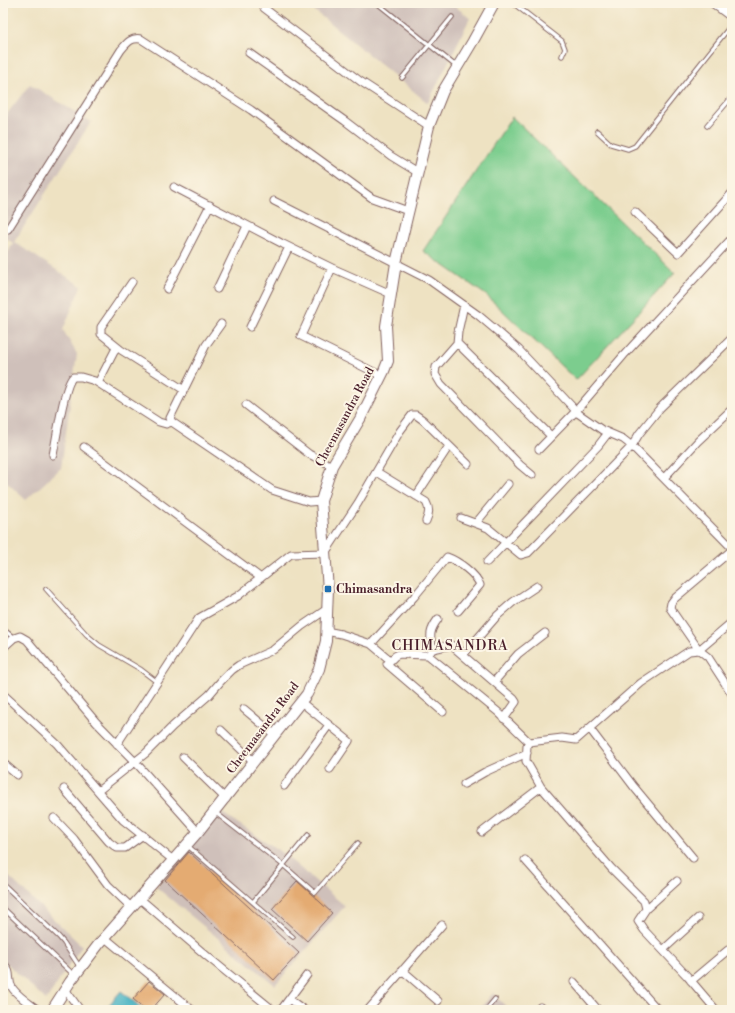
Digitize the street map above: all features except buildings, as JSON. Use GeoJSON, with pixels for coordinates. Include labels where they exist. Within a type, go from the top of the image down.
{"type":"FeatureCollection","features":[{"type":"Feature","properties":{"kind":"street","name":"Cheemasandra Road"},"geometry":{"type":"LineString","coordinates":[[52,1010],[104,937],[187,845],[226,798],[307,694],[319,669],[326,641],[328,588],[321,500],[332,466],[360,419],[382,376],[388,360],[386,326],[396,263],[429,126],[438,100],[494,3]]}},
{"type":"Feature","properties":{"kind":"street"},"geometry":{"type":"LineString","coordinates":[[712,3],[732,18]]}},
{"type":"Feature","properties":{"kind":"street"},"geometry":{"type":"LineString","coordinates":[[264,8],[360,81],[429,126]]}},
{"type":"Feature","properties":{"kind":"street"},"geometry":{"type":"LineString","coordinates":[[8,229],[121,50],[129,41],[135,38],[141,39],[251,110],[372,198],[408,211]]}},
{"type":"Feature","properties":{"kind":"street"},"geometry":{"type":"LineString","coordinates":[[249,53],[346,121],[391,156],[418,172]]}},
{"type":"Feature","properties":{"kind":"street"},"geometry":{"type":"LineString","coordinates":[[174,187],[289,247],[391,294]]}},
{"type":"Feature","properties":{"kind":"street"},"geometry":{"type":"LineString","coordinates":[[635,212],[678,253],[732,193]]}},
{"type":"Feature","properties":{"kind":"street"},"geometry":{"type":"LineString","coordinates":[[274,201],[429,280],[488,323],[519,350],[587,421],[622,439],[632,446],[732,549],[674,599],[670,608],[699,650],[708,657],[732,694]]}},
{"type":"Feature","properties":{"kind":"street"},"geometry":{"type":"LineString","coordinates":[[168,289],[210,205]]}},
{"type":"Feature","properties":{"kind":"street"},"geometry":{"type":"LineString","coordinates":[[217,288],[248,226]]}},
{"type":"Feature","properties":{"kind":"street"},"geometry":{"type":"LineString","coordinates":[[539,449],[732,238]]}},
{"type":"Feature","properties":{"kind":"street"},"geometry":{"type":"LineString","coordinates":[[250,327],[289,247]]}},
{"type":"Feature","properties":{"kind":"street"},"geometry":{"type":"LineString","coordinates":[[332,268],[301,336],[382,376]]}},
{"type":"Feature","properties":{"kind":"street"},"geometry":{"type":"LineString","coordinates":[[132,282],[100,327],[101,334],[113,344],[184,390]]}},
{"type":"Feature","properties":{"kind":"street"},"geometry":{"type":"LineString","coordinates":[[464,305],[457,343],[436,367],[434,374],[441,384],[520,465],[532,475]]}},
{"type":"Feature","properties":{"kind":"street"},"geometry":{"type":"LineString","coordinates":[[221,324],[206,345],[172,412],[170,418],[172,422],[272,490],[309,502],[321,500]]}},
{"type":"Feature","properties":{"kind":"street"},"geometry":{"type":"LineString","coordinates":[[461,518],[488,528],[521,555],[528,553],[632,446],[638,434],[660,408],[732,338]]}},
{"type":"Feature","properties":{"kind":"street"},"geometry":{"type":"LineString","coordinates":[[457,343],[551,436]]}},
{"type":"Feature","properties":{"kind":"street"},"geometry":{"type":"LineString","coordinates":[[98,383],[116,349],[113,344]]}},
{"type":"Feature","properties":{"kind":"street"},"geometry":{"type":"LineString","coordinates":[[53,455],[60,416],[70,380],[74,377],[81,377],[98,383],[159,422],[166,424],[172,422]]}},
{"type":"Feature","properties":{"kind":"street"},"geometry":{"type":"LineString","coordinates":[[246,405],[309,454],[332,466]]}},
{"type":"Feature","properties":{"kind":"street"},"geometry":{"type":"LineString","coordinates":[[664,478],[698,441],[732,409]]}},
{"type":"Feature","properties":{"kind":"street"},"geometry":{"type":"LineString","coordinates":[[117,744],[199,618],[228,602],[291,554],[325,553],[377,472],[400,431],[412,415],[416,415],[423,420],[468,464]]}},
{"type":"Feature","properties":{"kind":"street"},"geometry":{"type":"LineString","coordinates":[[487,562],[598,446],[608,433]]}},
{"type":"Feature","properties":{"kind":"street"},"geometry":{"type":"LineString","coordinates":[[416,496],[449,446]]}},
{"type":"Feature","properties":{"kind":"street"},"geometry":{"type":"LineString","coordinates":[[84,447],[261,578]]}},
{"type":"Feature","properties":{"kind":"street"},"geometry":{"type":"LineString","coordinates":[[377,472],[426,502],[429,514],[426,522]]}},
{"type":"Feature","properties":{"kind":"street"},"geometry":{"type":"LineString","coordinates":[[476,523],[508,484]]}},
{"type":"Feature","properties":{"kind":"street"},"geometry":{"type":"LineString","coordinates":[[371,644],[447,557],[456,560],[478,580],[480,585],[458,611]]}},
{"type":"Feature","properties":{"kind":"street"},"geometry":{"type":"LineString","coordinates":[[463,655],[497,616],[513,602],[537,586]]}},
{"type":"Feature","properties":{"kind":"street"},"geometry":{"type":"LineString","coordinates":[[98,791],[135,763],[173,726],[209,695],[232,670],[243,663],[273,650],[302,626],[327,609]]}},
{"type":"Feature","properties":{"kind":"street"},"geometry":{"type":"LineString","coordinates":[[433,649],[430,635],[438,618]]}},
{"type":"Feature","properties":{"kind":"street"},"geometry":{"type":"LineString","coordinates":[[443,712],[387,664],[390,660],[398,654],[428,655],[529,742],[562,738],[576,740],[641,683],[689,651],[699,650],[732,622]]}},
{"type":"Feature","properties":{"kind":"street"},"geometry":{"type":"LineString","coordinates":[[326,631],[371,644],[390,660]]}},
{"type":"Feature","properties":{"kind":"street"},"geometry":{"type":"LineString","coordinates":[[494,682],[518,654],[545,633]]}},
{"type":"Feature","properties":{"kind":"street"},"geometry":{"type":"LineString","coordinates":[[3,648],[14,638],[20,636],[27,640],[96,722],[198,832]]}},
{"type":"Feature","properties":{"kind":"street"},"geometry":{"type":"LineString","coordinates":[[428,655],[433,649],[450,645],[463,655],[516,702],[504,719]]}},
{"type":"Feature","properties":{"kind":"street"},"geometry":{"type":"LineString","coordinates":[[3,694],[57,744],[123,820],[173,860]]}},
{"type":"Feature","properties":{"kind":"street"},"geometry":{"type":"LineString","coordinates":[[301,702],[349,741],[330,769]]}},
{"type":"Feature","properties":{"kind":"street"},"geometry":{"type":"LineString","coordinates":[[244,709],[275,735]]}},
{"type":"Feature","properties":{"kind":"street"},"geometry":{"type":"LineString","coordinates":[[284,786],[330,725]]}},
{"type":"Feature","properties":{"kind":"street"},"geometry":{"type":"LineString","coordinates":[[590,729],[634,787],[693,858]]}},
{"type":"Feature","properties":{"kind":"street"},"geometry":{"type":"LineString","coordinates":[[221,730],[254,762]]}},
{"type":"Feature","properties":{"kind":"street"},"geometry":{"type":"LineString","coordinates":[[529,742],[527,746],[526,761],[541,787],[611,868],[644,901],[646,909]]}},
{"type":"Feature","properties":{"kind":"street"},"geometry":{"type":"LineString","coordinates":[[464,784],[485,772],[526,753]]}},
{"type":"Feature","properties":{"kind":"street"},"geometry":{"type":"LineString","coordinates":[[183,757],[226,798]]}},
{"type":"Feature","properties":{"kind":"street"},"geometry":{"type":"LineString","coordinates":[[3,763],[17,775]]}},
{"type":"Feature","properties":{"kind":"street"},"geometry":{"type":"LineString","coordinates":[[482,832],[541,787]]}},
{"type":"Feature","properties":{"kind":"street"},"geometry":{"type":"LineString","coordinates":[[64,789],[109,842],[117,848],[126,848],[143,835]]}},
{"type":"Feature","properties":{"kind":"street"},"geometry":{"type":"LineString","coordinates":[[54,818],[74,839],[108,885],[131,907]]}},
{"type":"Feature","properties":{"kind":"street"},"geometry":{"type":"LineString","coordinates":[[525,860],[658,1010]]}},
{"type":"Feature","properties":{"kind":"street"},"geometry":{"type":"LineString","coordinates":[[677,881],[646,909],[638,922],[716,1010]]}},
{"type":"Feature","properties":{"kind":"street"},"geometry":{"type":"LineString","coordinates":[[139,898],[273,1010]]}},
{"type":"Feature","properties":{"kind":"street"},"geometry":{"type":"LineString","coordinates":[[663,950],[698,918]]}},
{"type":"Feature","properties":{"kind":"street"},"geometry":{"type":"LineString","coordinates":[[368,1010],[442,925]]}},
{"type":"Feature","properties":{"kind":"street"},"geometry":{"type":"LineString","coordinates":[[104,937],[192,1010]]}},
{"type":"Feature","properties":{"kind":"street"},"geometry":{"type":"LineString","coordinates":[[691,981],[728,950]]}},
{"type":"Feature","properties":{"kind":"street"},"geometry":{"type":"LineString","coordinates":[[3,963],[8,968],[11,975],[10,983],[13,990],[38,1010]]}},
{"type":"Feature","properties":{"kind":"street"},"geometry":{"type":"LineString","coordinates":[[402,970],[438,1001]]}},
{"type":"Feature","properties":{"kind":"street"},"geometry":{"type":"LineString","coordinates":[[281,1010],[307,975]]}},
{"type":"Feature","properties":{"kind":"street"},"geometry":{"type":"LineString","coordinates":[[574,982],[598,1010]]}},
{"type":"Feature","properties":{"kind":"street"},"geometry":{"type":"LineString","coordinates":[[66,989],[80,1010]]}},
{"type":"Feature","properties":{"kind":"street"},"geometry":{"type":"LineString","coordinates":[[289,1000],[304,1010]]}},
{"type":"Feature","properties":{"kind":"lane"},"geometry":{"type":"LineString","coordinates":[[377,3],[456,67]]}},
{"type":"Feature","properties":{"kind":"lane"},"geometry":{"type":"LineString","coordinates":[[513,3],[562,41],[565,49],[562,56]]}},
{"type":"Feature","properties":{"kind":"lane"},"geometry":{"type":"LineString","coordinates":[[723,11],[730,3]]}},
{"type":"Feature","properties":{"kind":"lane"},"geometry":{"type":"LineString","coordinates":[[402,78],[452,17]]}},
{"type":"Feature","properties":{"kind":"lane"},"geometry":{"type":"LineString","coordinates":[[597,131],[611,144],[628,149],[635,146],[732,24]]}},
{"type":"Feature","properties":{"kind":"lane"},"geometry":{"type":"LineString","coordinates":[[707,126],[732,97]]}},
{"type":"Feature","properties":{"kind":"lane"},"geometry":{"type":"LineString","coordinates":[[46,589],[95,642],[140,669],[157,682]]}},
{"type":"Feature","properties":{"kind":"lane"},"geometry":{"type":"LineString","coordinates":[[3,629],[14,638]]}},
{"type":"Feature","properties":{"kind":"lane"},"geometry":{"type":"LineString","coordinates":[[215,812],[315,893],[358,843]]}},
{"type":"Feature","properties":{"kind":"lane"},"geometry":{"type":"LineString","coordinates":[[253,902],[308,835]]}},
{"type":"Feature","properties":{"kind":"lane"},"geometry":{"type":"LineString","coordinates":[[187,845],[293,937]]}},
{"type":"Feature","properties":{"kind":"lane"},"geometry":{"type":"LineString","coordinates":[[3,884],[59,937],[64,943],[78,972]]}},
{"type":"Feature","properties":{"kind":"lane"},"geometry":{"type":"LineString","coordinates":[[3,908],[78,972]]}},
{"type":"Feature","properties":{"kind":"lane"},"geometry":{"type":"LineString","coordinates":[[486,1010],[494,999]]}},
{"type":"Feature","properties":{"kind":"shaded area"},"geometry":{"type":"Polygon","coordinates":[[[305,3],[451,3],[470,18],[428,103],[305,3]]]}},
{"type":"Feature","properties":{"kind":"shaded area"},"geometry":{"type":"Polygon","coordinates":[[[30,84],[91,122],[14,242],[81,286],[63,330],[77,354],[61,468],[26,500],[3,479],[3,262],[13,243],[3,236],[3,119],[30,84]]]}},
{"type":"Feature","properties":{"kind":"shaded area"},"geometry":{"type":"Polygon","coordinates":[[[219,811],[280,851],[345,906],[275,985],[156,887],[219,811]]]}},
{"type":"Feature","properties":{"kind":"shaded area"},"geometry":{"type":"Polygon","coordinates":[[[3,871],[82,946],[46,1000],[3,960],[3,871]]]}},
{"type":"Feature","properties":{"kind":"shaded area"},"geometry":{"type":"Polygon","coordinates":[[[493,993],[509,1010],[479,1010],[493,993]]]}},
{"type":"Feature","properties":{"kind":"green space"},"geometry":{"type":"Polygon","coordinates":[[[512,117],[675,273],[576,380],[486,295],[423,251],[512,117]]]}},
{"type":"Feature","properties":{"kind":"water"},"geometry":{"type":"Polygon","coordinates":[[[121,991],[144,1010],[110,1010],[108,1006],[121,991]]]}},
{"type":"Feature","properties":{"kind":"place","name":"Chimasandra"},"geometry":{"type":"Point","coordinates":[328,589]}},
{"type":"Feature","properties":{"kind":"district","name":"CHIMASANDRA"},"geometry":{"type":"Point","coordinates":[450,646]}}]}
